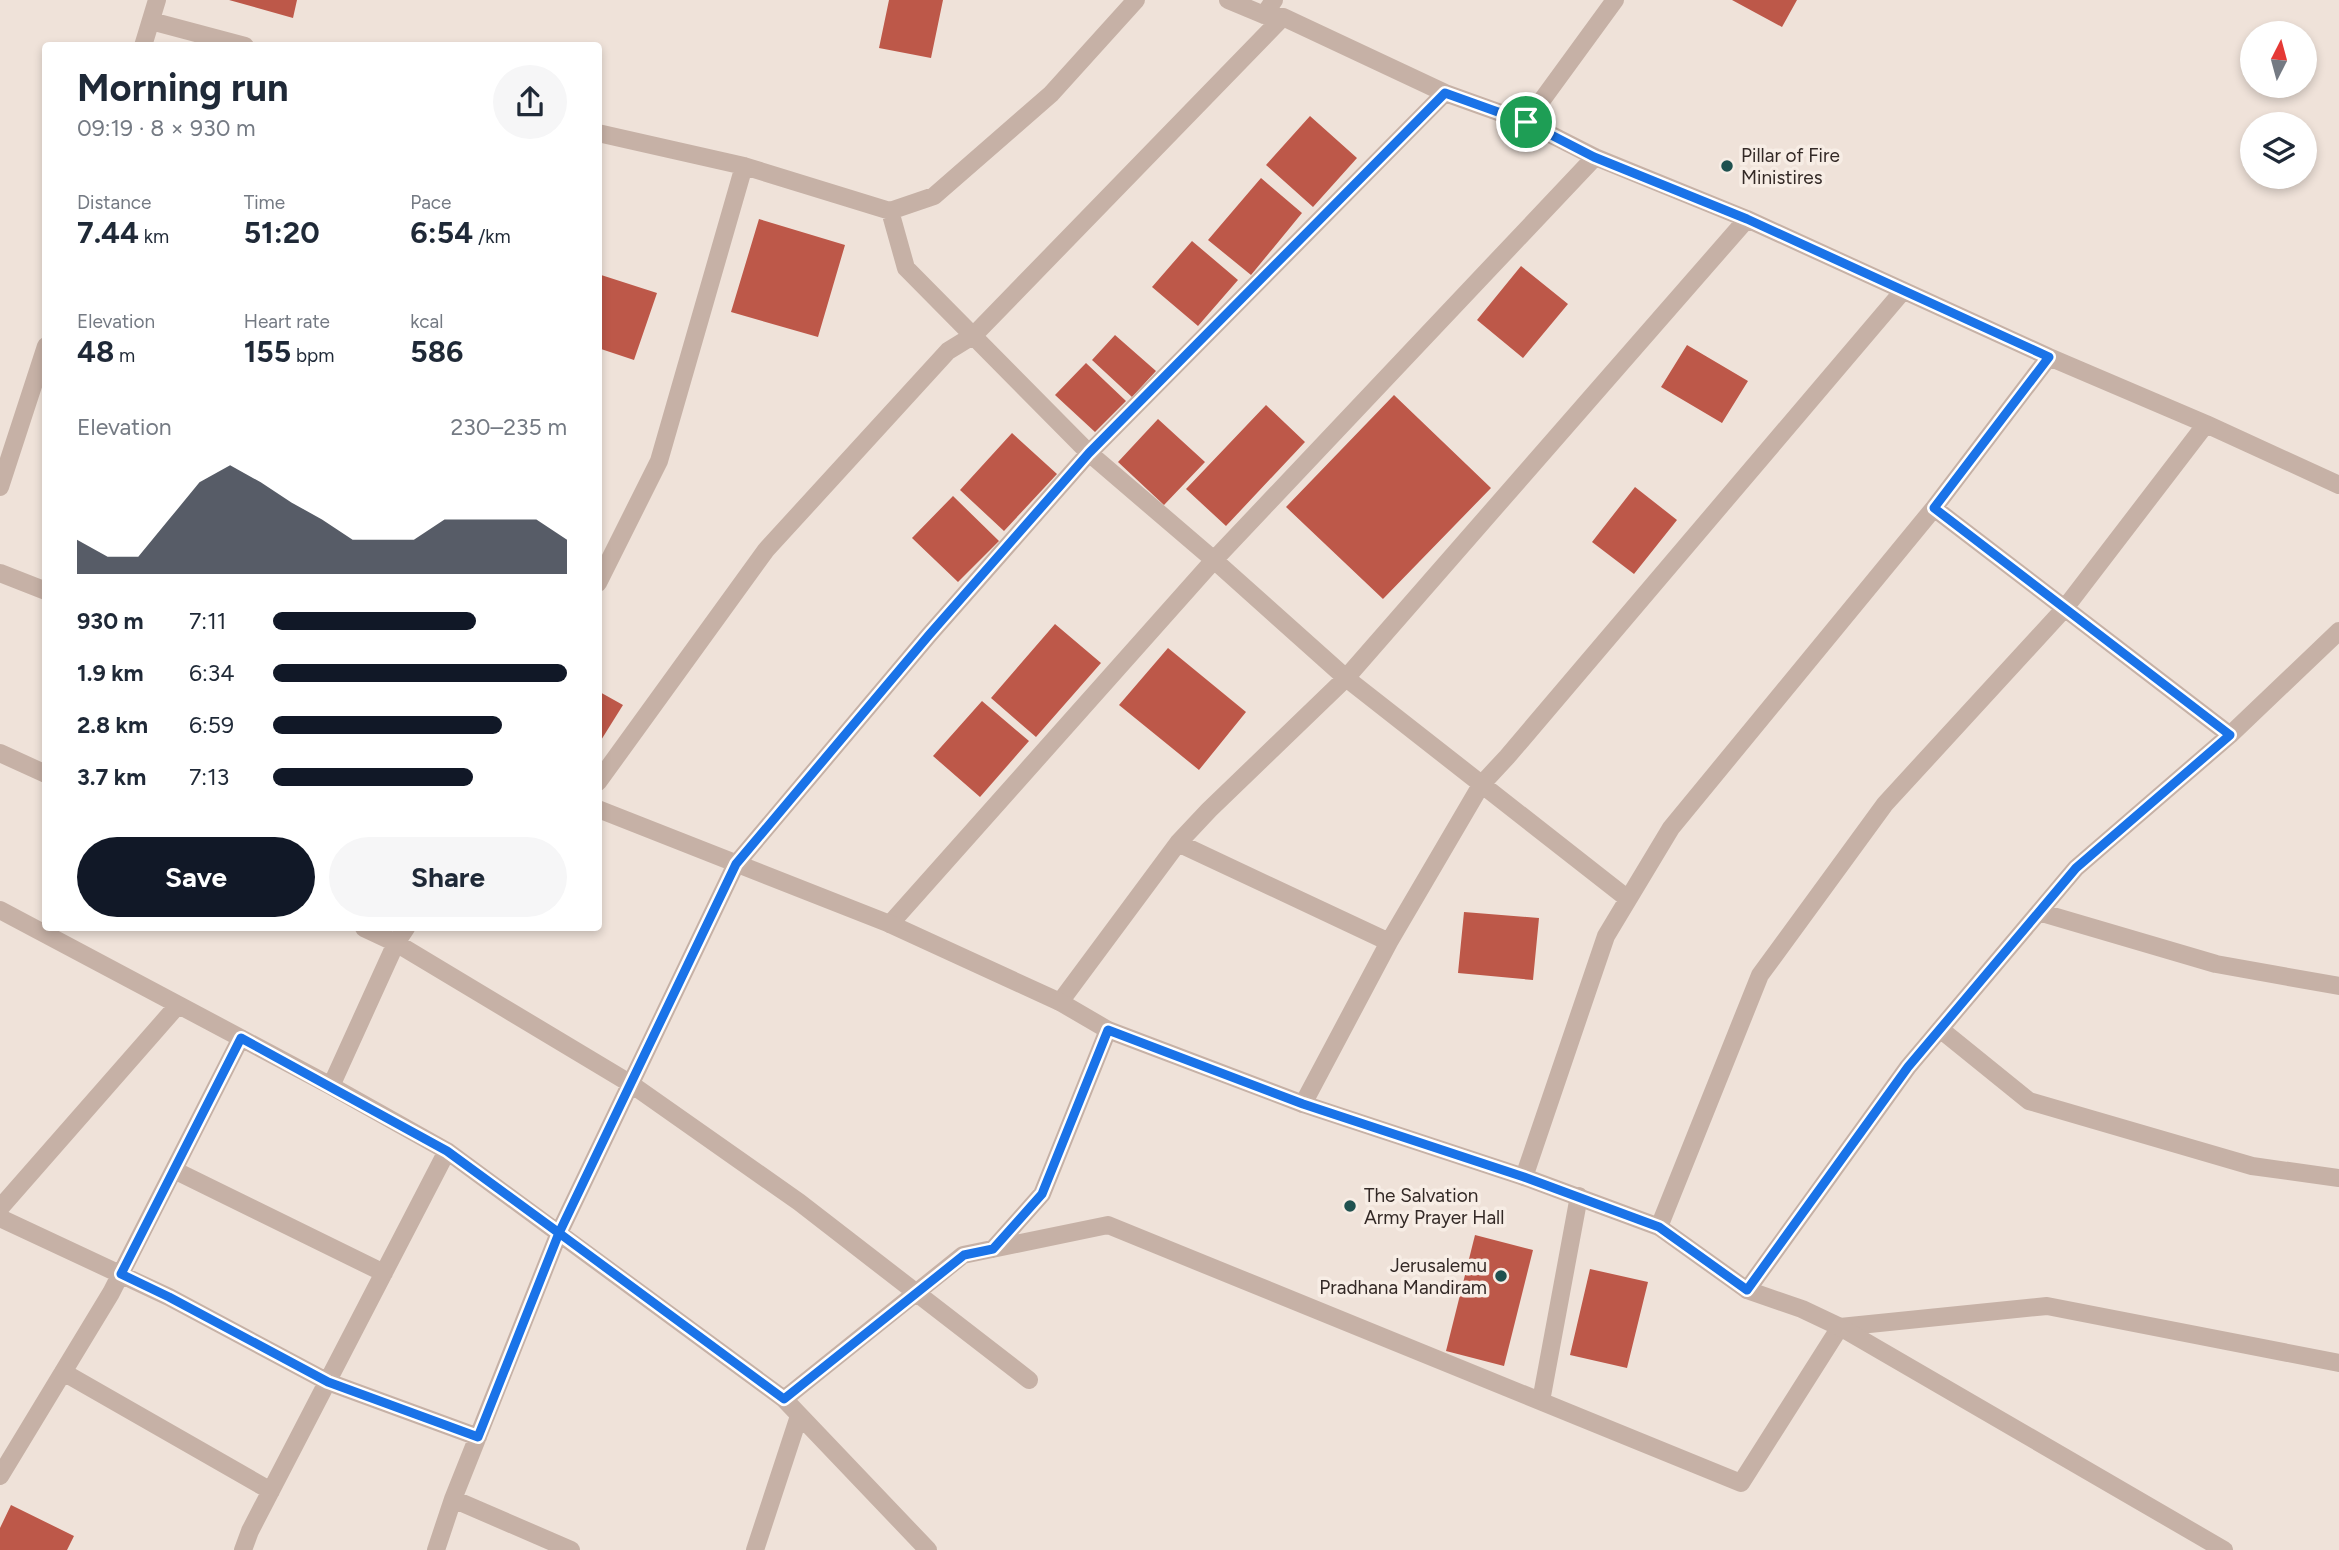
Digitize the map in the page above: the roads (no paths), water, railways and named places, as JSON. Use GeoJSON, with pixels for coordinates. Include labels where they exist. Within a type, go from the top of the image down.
{"type":"FeatureCollection","features":[{"type":"Feature","properties":{"kind":"street"},"geometry":{"type":"LineString","coordinates":[[144,42],[157,0]]}},
{"type":"Feature","properties":{"kind":"street"},"geometry":{"type":"LineString","coordinates":[[602,134],[744,166],[890,211],[934,196],[1051,94],[1136,0]]}},
{"type":"Feature","properties":{"kind":"street"},"geometry":{"type":"LineString","coordinates":[[1228,0],[1269,8],[1445,93],[1526,122],[1594,157],[1747,219],[2049,357],[2206,424],[2339,485]]}},
{"type":"Feature","properties":{"kind":"street"},"geometry":{"type":"LineString","coordinates":[[1526,122],[1615,0]]}},
{"type":"Feature","properties":{"kind":"street"},"geometry":{"type":"LineString","coordinates":[[602,776],[766,550],[948,351],[974,335],[1283,17]]}},
{"type":"Feature","properties":{"kind":"street"},"geometry":{"type":"LineString","coordinates":[[151,20],[231,42]]}},
{"type":"Feature","properties":{"kind":"street"},"geometry":{"type":"LineString","coordinates":[[436,1550],[453,1499],[559,1233],[736,864],[929,635],[1089,453],[1445,93]]}},
{"type":"Feature","properties":{"kind":"street"},"geometry":{"type":"LineString","coordinates":[[890,924],[1214,560],[1594,157]]}},
{"type":"Feature","properties":{"kind":"street"},"geometry":{"type":"LineString","coordinates":[[602,575],[659,461],[744,166]]}},
{"type":"Feature","properties":{"kind":"street"},"geometry":{"type":"LineString","coordinates":[[890,211],[906,268],[1089,453],[1346,678],[1628,900]]}},
{"type":"Feature","properties":{"kind":"street"},"geometry":{"type":"LineString","coordinates":[[1059,1002],[1178,843],[1346,678],[1747,219]]}},
{"type":"Feature","properties":{"kind":"street"},"geometry":{"type":"LineString","coordinates":[[1303,1104],[1390,942],[1481,785],[1903,291]]}},
{"type":"Feature","properties":{"kind":"street"},"geometry":{"type":"LineString","coordinates":[[1524,1177],[1606,936],[1671,828],[1934,508],[2049,357]]}},
{"type":"Feature","properties":{"kind":"street"},"geometry":{"type":"LineString","coordinates":[[0,487],[42,358]]}},
{"type":"Feature","properties":{"kind":"street"},"geometry":{"type":"LineString","coordinates":[[1659,1227],[1760,975],[1885,804],[2066,608],[2206,424]]}},
{"type":"Feature","properties":{"kind":"street"},"geometry":{"type":"LineString","coordinates":[[1934,508],[2230,735]]}},
{"type":"Feature","properties":{"kind":"street"},"geometry":{"type":"LineString","coordinates":[[0,573],[42,589]]}},
{"type":"Feature","properties":{"kind":"street"},"geometry":{"type":"LineString","coordinates":[[1747,1290],[1908,1067],[2076,868],[2230,735],[2339,631]]}},
{"type":"Feature","properties":{"kind":"street"},"geometry":{"type":"LineString","coordinates":[[0,753],[42,772]]}},
{"type":"Feature","properties":{"kind":"street"},"geometry":{"type":"LineString","coordinates":[[602,811],[890,924],[1059,1002],[1108,1030],[1303,1104],[1579,1196],[1659,1227],[1747,1290],[1802,1309],[1840,1327],[2224,1550]]}},
{"type":"Feature","properties":{"kind":"street"},"geometry":{"type":"LineString","coordinates":[[1178,843],[1390,942]]}},
{"type":"Feature","properties":{"kind":"street"},"geometry":{"type":"LineString","coordinates":[[0,910],[331,1086],[447,1151],[784,1399],[928,1550]]}},
{"type":"Feature","properties":{"kind":"street"},"geometry":{"type":"LineString","coordinates":[[2039,912],[2216,964],[2339,986]]}},
{"type":"Feature","properties":{"kind":"street"},"geometry":{"type":"LineString","coordinates":[[370,931],[396,943],[631,1084],[799,1202],[1029,1381]]}},
{"type":"Feature","properties":{"kind":"street"},"geometry":{"type":"LineString","coordinates":[[331,1086],[396,943],[404,931]]}},
{"type":"Feature","properties":{"kind":"street"},"geometry":{"type":"LineString","coordinates":[[0,1208],[178,1005]]}},
{"type":"Feature","properties":{"kind":"street"},"geometry":{"type":"LineString","coordinates":[[1940,1029],[2029,1101],[2252,1166],[2339,1178]]}},
{"type":"Feature","properties":{"kind":"street"},"geometry":{"type":"LineString","coordinates":[[993,1249],[1042,1194],[1108,1030]]}},
{"type":"Feature","properties":{"kind":"street"},"geometry":{"type":"LineString","coordinates":[[0,1476],[121,1274],[241,1038]]}},
{"type":"Feature","properties":{"kind":"street"},"geometry":{"type":"LineString","coordinates":[[243,1550],[447,1151]]}},
{"type":"Feature","properties":{"kind":"street"},"geometry":{"type":"LineString","coordinates":[[174,1170],[384,1273]]}},
{"type":"Feature","properties":{"kind":"street"},"geometry":{"type":"LineString","coordinates":[[1541,1401],[1579,1196]]}},
{"type":"Feature","properties":{"kind":"street"},"geometry":{"type":"LineString","coordinates":[[0,1218],[169,1297],[328,1382],[478,1437]]}},
{"type":"Feature","properties":{"kind":"street"},"geometry":{"type":"LineString","coordinates":[[784,1399],[964,1255],[1108,1225],[1741,1483],[1840,1327]]}},
{"type":"Feature","properties":{"kind":"street"},"geometry":{"type":"LineString","coordinates":[[1840,1327],[2047,1306],[2339,1363]]}},
{"type":"Feature","properties":{"kind":"street"},"geometry":{"type":"LineString","coordinates":[[63,1373],[271,1492]]}},
{"type":"Feature","properties":{"kind":"street"},"geometry":{"type":"LineString","coordinates":[[755,1550],[799,1416]]}},
{"type":"Feature","properties":{"kind":"street"},"geometry":{"type":"LineString","coordinates":[[453,1499],[571,1550]]}},
{"type":"Feature","properties":{"kind":"place","name":"Pillar of Fire Ministires"},"geometry":{"type":"Point","coordinates":[1727,166]}},
{"type":"Feature","properties":{"kind":"place","name":"The Salvation Army Prayer Hall"},"geometry":{"type":"Point","coordinates":[1350,1206]}},
{"type":"Feature","properties":{"kind":"place","name":"Jerusalemu Pradhana Mandiram"},"geometry":{"type":"Point","coordinates":[1501,1276]}}]}
